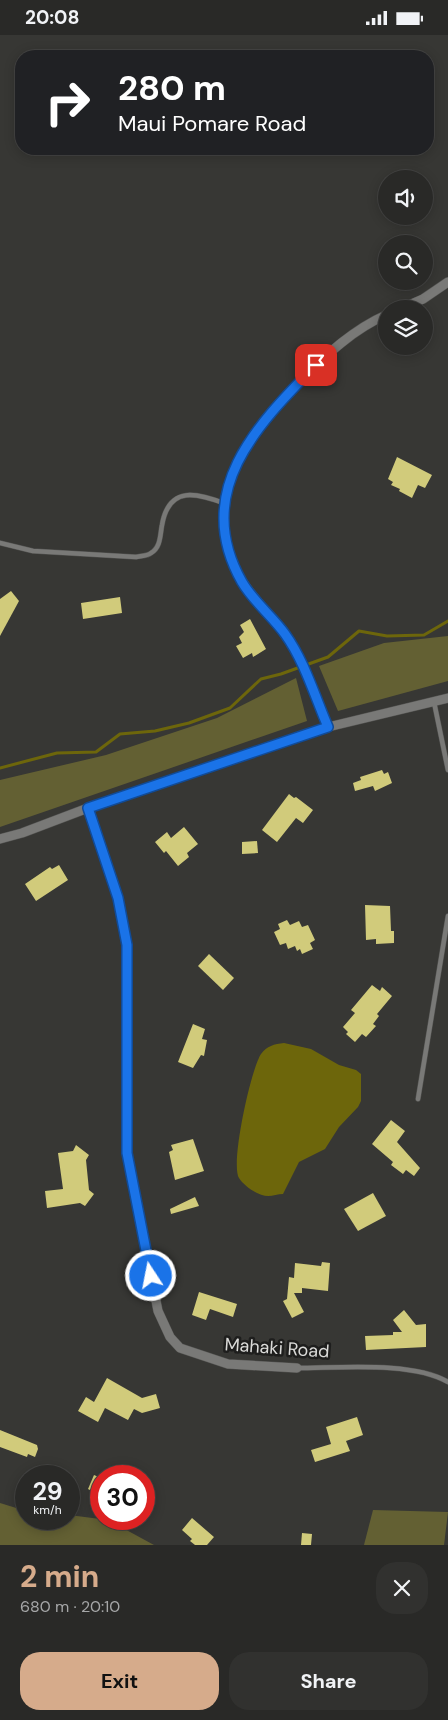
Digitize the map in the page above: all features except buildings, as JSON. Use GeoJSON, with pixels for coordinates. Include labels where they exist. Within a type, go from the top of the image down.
{"type":"FeatureCollection","features":[{"type":"Feature","properties":{"kind":"street"},"geometry":{"type":"LineString","coordinates":[[421,300],[448,282]]}},
{"type":"Feature","properties":{"kind":"street"},"geometry":{"type":"LineString","coordinates":[[328,727],[301,663],[286,635],[242,583],[230,558],[225,529],[226,504],[233,472],[242,451],[275,407],[330,351],[378,320]]}},
{"type":"Feature","properties":{"kind":"street"},"geometry":{"type":"LineString","coordinates":[[0,839],[328,727],[448,698]]}},
{"type":"Feature","properties":{"kind":"street","name":"Mahaki Road"},"geometry":{"type":"LineString","coordinates":[[88,808],[118,898],[127,945],[127,1153],[158,1311],[170,1337],[180,1348],[228,1364],[297,1368]]}},
{"type":"Feature","properties":{"kind":"lane"},"geometry":{"type":"LineString","coordinates":[[0,543],[33,551],[136,557],[151,554],[160,541],[166,510],[175,499],[194,494],[226,504]]}},
{"type":"Feature","properties":{"kind":"lane"},"geometry":{"type":"LineString","coordinates":[[434,702],[448,770]]}},
{"type":"Feature","properties":{"kind":"lane"},"geometry":{"type":"LineString","coordinates":[[418,1099],[448,916]]}},
{"type":"Feature","properties":{"kind":"lane","name":"Mahaki Road"},"geometry":{"type":"LineString","coordinates":[[297,1368],[420,1371],[438,1375],[448,1381]]}},
{"type":"Feature","properties":{"kind":"shaded area"},"geometry":{"type":"Polygon","coordinates":[[[448,636],[448,681],[338,711],[319,666],[384,643],[448,636]]]}},
{"type":"Feature","properties":{"kind":"shaded area"},"geometry":{"type":"Polygon","coordinates":[[[296,678],[307,721],[0,827],[0,780],[106,755],[217,718],[296,678]]]}},
{"type":"Feature","properties":{"kind":"shaded area"},"geometry":{"type":"Polygon","coordinates":[[[284,1043],[311,1049],[339,1065],[356,1070],[361,1074],[361,1101],[358,1107],[339,1127],[325,1149],[299,1162],[283,1194],[264,1196],[252,1190],[239,1178],[237,1155],[239,1137],[247,1096],[261,1054],[271,1046],[284,1043]]]}},
{"type":"Feature","properties":{"kind":"shaded area"},"geometry":{"type":"Polygon","coordinates":[[[0,1503],[15,1508],[15,1530],[80,1530],[80,1516],[90,1518],[90,1530],[126,1530],[154,1545],[0,1545],[0,1503]]]}},
{"type":"Feature","properties":{"kind":"shaded area"},"geometry":{"type":"Polygon","coordinates":[[[373,1510],[448,1512],[444,1545],[364,1545],[373,1510]]]}},
{"type":"Feature","properties":{"kind":"waterway"},"geometry":{"type":"LineString","coordinates":[[0,768],[57,753],[96,752],[120,734],[155,731],[189,723],[230,708],[261,679],[328,657],[359,631],[387,636],[424,635],[448,621]]}},
{"type":"Feature","properties":{"kind":"route"},"geometry":{"type":"LineString","coordinates":[[151,1276],[127,1153],[127,945],[118,898],[88,808],[328,727],[301,663],[286,635],[242,583],[230,558],[225,529],[226,499],[233,472],[242,451],[255,430],[316,365]]}}]}
